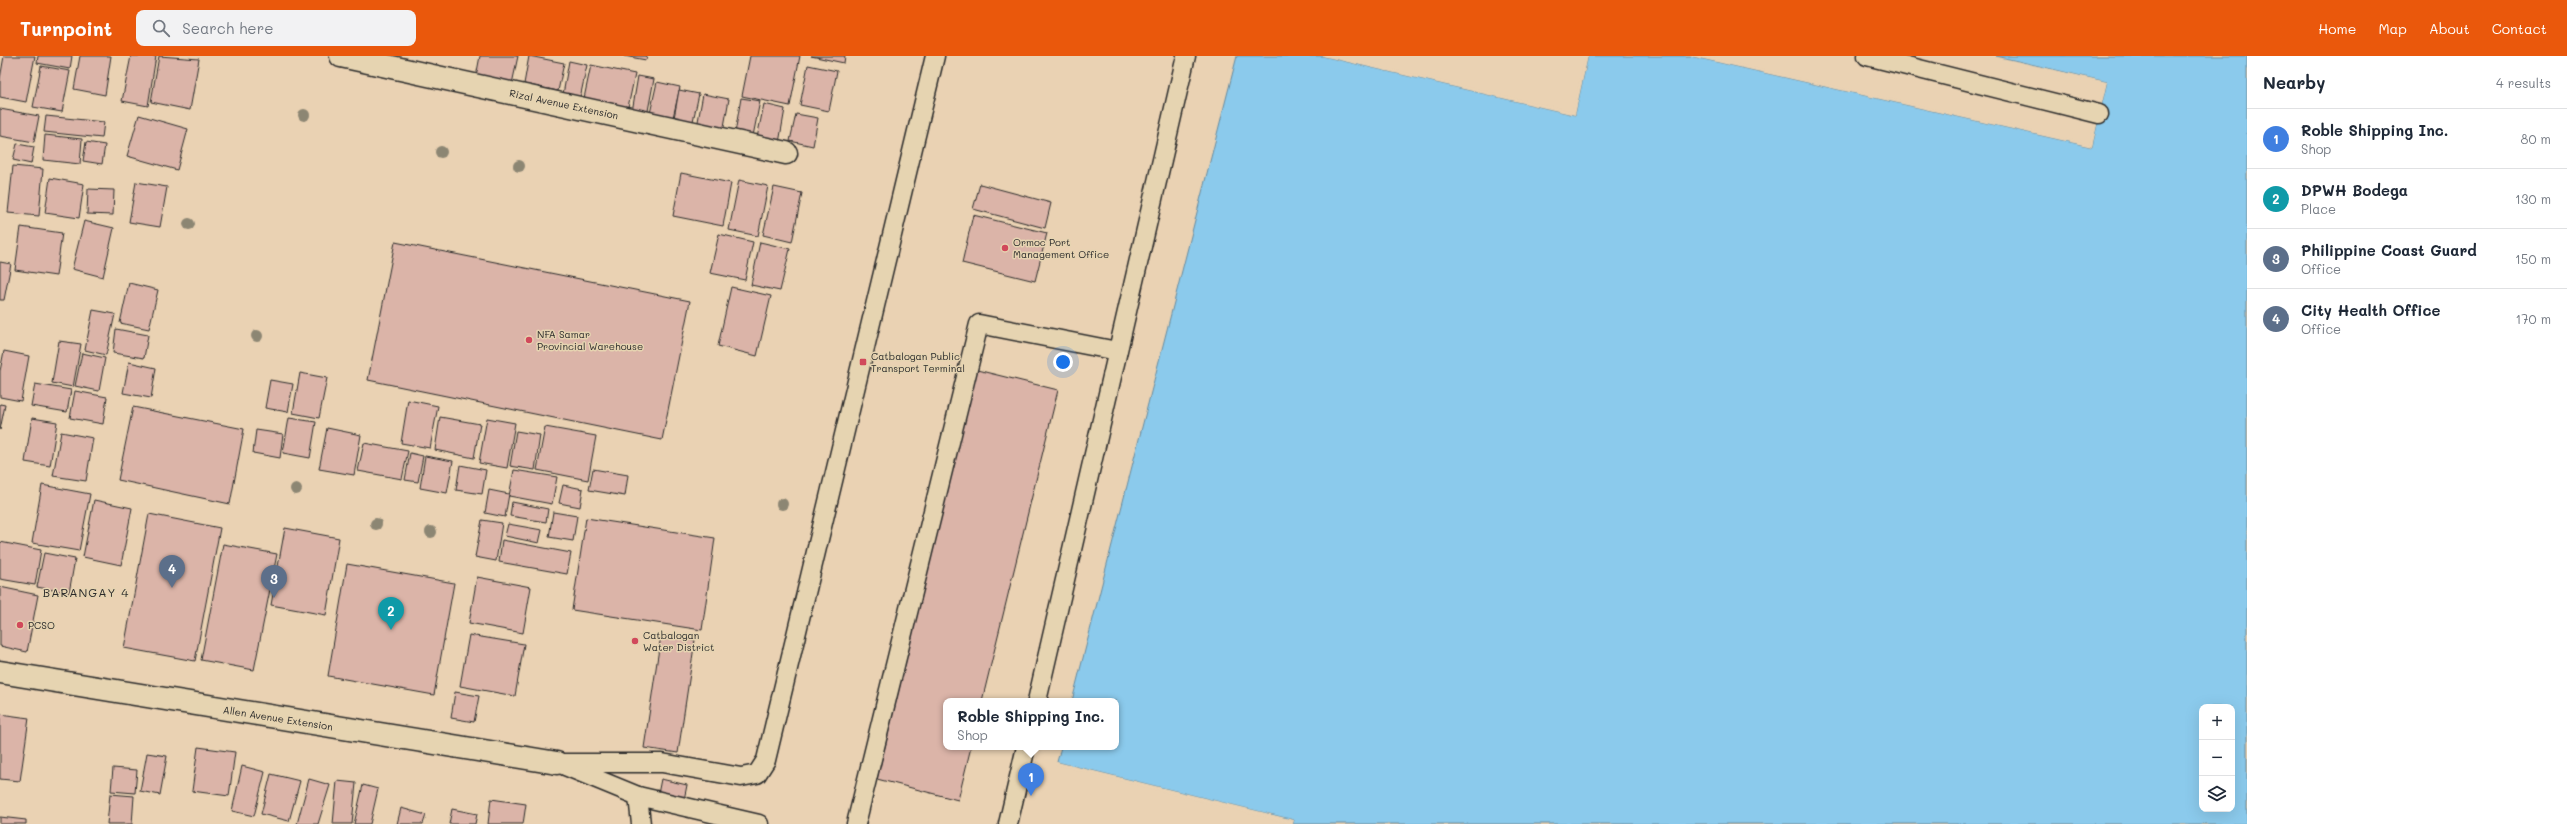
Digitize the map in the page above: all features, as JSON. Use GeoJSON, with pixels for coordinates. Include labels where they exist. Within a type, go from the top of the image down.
{"type":"FeatureCollection","features":[{"type":"Feature","properties":{"kind":"street","name":"Rizal Avenue Extension"},"geometry":{"type":"LineString","coordinates":[[341,56],[786,153]]}},
{"type":"Feature","properties":{"kind":"street","name":"Allen Avenue Extension"},"geometry":{"type":"LineString","coordinates":[[0,672],[557,763]]}},
{"type":"Feature","properties":{"kind":"lane"},"geometry":{"type":"LineString","coordinates":[[557,763],[662,763],[741,777],[757,774],[766,760],[934,56]]}},
{"type":"Feature","properties":{"kind":"lane"},"geometry":{"type":"LineString","coordinates":[[1037,698],[1186,56]]}},
{"type":"Feature","properties":{"kind":"lane"},"geometry":{"type":"LineString","coordinates":[[1866,56],[2099,114]]}},
{"type":"Feature","properties":{"kind":"lane"},"geometry":{"type":"LineString","coordinates":[[856,824],[979,324],[1117,351]]}},
{"type":"Feature","properties":{"kind":"lane"},"geometry":{"type":"LineString","coordinates":[[1008,824],[1025,750]]}},
{"type":"Feature","properties":{"kind":"lane"},"geometry":{"type":"LineString","coordinates":[[557,763],[638,796],[759,824]]}},
{"type":"Feature","properties":{"kind":"lane"},"geometry":{"type":"LineString","coordinates":[[638,796],[641,824]]}},
{"type":"Feature","properties":{"kind":"water"},"geometry":{"type":"Polygon","coordinates":[[[1237,56],[1322,56],[1575,115],[1588,56],[1690,56],[2092,147],[2107,82],[1996,56],[2247,56],[2247,824],[1293,824],[1294,820],[1057,762],[1060,750],[1119,750],[1119,698],[1073,698],[1237,56]]]}},
{"type":"Feature","properties":{"kind":"pier"},"geometry":{"type":"Polygon","coordinates":[[[1322,56],[1331,56],[1573,112],[1586,56],[1588,56],[1575,115],[1322,56]]]}},
{"type":"Feature","properties":{"kind":"pier"},"geometry":{"type":"Polygon","coordinates":[[[1690,56],[1699,56],[2090,145],[2105,83],[1994,56],[2107,82],[2092,147],[1690,56]]]}},
{"type":"Feature","properties":{"kind":"pier"},"geometry":{"type":"Polygon","coordinates":[[[1057,762],[1294,820],[1293,824],[1056,764],[1057,762]]]}},
{"type":"Feature","properties":{"kind":"building"},"geometry":{"type":"Polygon","coordinates":[[[4,56],[35,56],[26,102],[0,97],[0,79],[4,56]]]}},
{"type":"Feature","properties":{"kind":"building"},"geometry":{"type":"Polygon","coordinates":[[[38,56],[72,56],[70,69],[37,63],[38,56]]]}},
{"type":"Feature","properties":{"kind":"building"},"geometry":{"type":"Polygon","coordinates":[[[80,56],[111,56],[105,95],[74,89],[80,56]]]}},
{"type":"Feature","properties":{"kind":"building"},"geometry":{"type":"Polygon","coordinates":[[[131,56],[156,56],[148,106],[122,101],[131,56]]]}},
{"type":"Feature","properties":{"kind":"building"},"geometry":{"type":"Polygon","coordinates":[[[159,56],[199,59],[190,110],[151,102],[159,56]]]}},
{"type":"Feature","properties":{"kind":"building"},"geometry":{"type":"Polygon","coordinates":[[[480,56],[518,56],[512,84],[476,77],[480,56]]]}},
{"type":"Feature","properties":{"kind":"building"},"geometry":{"type":"Polygon","coordinates":[[[529,56],[564,63],[558,91],[524,84],[529,56]]]}},
{"type":"Feature","properties":{"kind":"building"},"geometry":{"type":"Polygon","coordinates":[[[624,56],[647,56],[646,60],[624,56]]]}},
{"type":"Feature","properties":{"kind":"building"},"geometry":{"type":"Polygon","coordinates":[[[750,56],[800,56],[790,106],[742,96],[750,56]]]}},
{"type":"Feature","properties":{"kind":"building"},"geometry":{"type":"Polygon","coordinates":[[[811,56],[845,56],[844,63],[811,56]]]}},
{"type":"Feature","properties":{"kind":"building"},"geometry":{"type":"Polygon","coordinates":[[[569,61],[587,65],[579,103],[562,100],[569,61]]]}},
{"type":"Feature","properties":{"kind":"building"},"geometry":{"type":"Polygon","coordinates":[[[591,65],[635,74],[627,112],[583,103],[591,65]]]}},
{"type":"Feature","properties":{"kind":"building"},"geometry":{"type":"Polygon","coordinates":[[[808,65],[837,71],[829,111],[800,105],[808,65]]]}},
{"type":"Feature","properties":{"kind":"building"},"geometry":{"type":"Polygon","coordinates":[[[41,66],[70,71],[62,112],[33,107],[41,66]]]}},
{"type":"Feature","properties":{"kind":"building"},"geometry":{"type":"Polygon","coordinates":[[[638,76],[654,79],[647,116],[632,112],[638,76]]]}},
{"type":"Feature","properties":{"kind":"building"},"geometry":{"type":"Polygon","coordinates":[[[657,82],[680,87],[672,122],[649,118],[657,82]]]}},
{"type":"Feature","properties":{"kind":"building"},"geometry":{"type":"Polygon","coordinates":[[[679,90],[699,94],[693,121],[674,118],[679,90]]]}},
{"type":"Feature","properties":{"kind":"building"},"geometry":{"type":"Polygon","coordinates":[[[703,94],[729,99],[723,132],[697,127],[703,94]]]}},
{"type":"Feature","properties":{"kind":"building"},"geometry":{"type":"Polygon","coordinates":[[[741,98],[760,101],[753,136],[735,133],[741,98]]]}},
{"type":"Feature","properties":{"kind":"building"},"geometry":{"type":"Polygon","coordinates":[[[764,104],[785,109],[779,143],[757,138],[764,104]]]}},
{"type":"Feature","properties":{"kind":"building"},"geometry":{"type":"Polygon","coordinates":[[[0,109],[39,116],[34,142],[0,136],[0,109]]]}},
{"type":"Feature","properties":{"kind":"building"},"geometry":{"type":"Polygon","coordinates":[[[796,114],[818,118],[813,146],[790,141],[796,114]]]}},
{"type":"Feature","properties":{"kind":"building"},"geometry":{"type":"Polygon","coordinates":[[[139,115],[188,129],[177,170],[127,156],[139,115]]]}},
{"type":"Feature","properties":{"kind":"building"},"geometry":{"type":"Polygon","coordinates":[[[46,116],[104,122],[102,138],[44,132],[46,116]]]}},
{"type":"Feature","properties":{"kind":"building"},"geometry":{"type":"Polygon","coordinates":[[[45,135],[82,139],[80,164],[43,160],[45,135]]]}},
{"type":"Feature","properties":{"kind":"building"},"geometry":{"type":"Polygon","coordinates":[[[86,142],[105,145],[102,164],[83,161],[86,142]]]}},
{"type":"Feature","properties":{"kind":"building"},"geometry":{"type":"Polygon","coordinates":[[[17,144],[34,147],[31,164],[13,160],[17,144]]]}},
{"type":"Feature","properties":{"kind":"building"},"geometry":{"type":"Polygon","coordinates":[[[13,166],[43,169],[39,216],[8,213],[13,166]]]}},
{"type":"Feature","properties":{"kind":"building"},"geometry":{"type":"Polygon","coordinates":[[[681,173],[731,183],[723,226],[673,216],[681,173]]]}},
{"type":"Feature","properties":{"kind":"building"},"geometry":{"type":"Polygon","coordinates":[[[50,178],[84,184],[79,218],[45,213],[50,178]]]}},
{"type":"Feature","properties":{"kind":"building"},"geometry":{"type":"Polygon","coordinates":[[[739,180],[768,186],[758,236],[729,230],[739,180]]]}},
{"type":"Feature","properties":{"kind":"building"},"geometry":{"type":"Polygon","coordinates":[[[136,182],[167,187],[160,227],[129,222],[136,182]]]}},
{"type":"Feature","properties":{"kind":"building"},"geometry":{"type":"Polygon","coordinates":[[[980,184],[1051,203],[1045,228],[973,209],[980,184]]]}},
{"type":"Feature","properties":{"kind":"building"},"geometry":{"type":"Polygon","coordinates":[[[774,187],[802,193],[792,242],[763,235],[774,187]]]}},
{"type":"Feature","properties":{"kind":"building"},"geometry":{"type":"Polygon","coordinates":[[[88,189],[114,190],[113,215],[87,214],[88,189]]]}},
{"type":"Feature","properties":{"kind":"building","name":"Ormoc Port Management Office"},"geometry":{"type":"Polygon","coordinates":[[[973,215],[1047,233],[1035,281],[962,263],[973,215]]]}},
{"type":"Feature","properties":{"kind":"building"},"geometry":{"type":"Polygon","coordinates":[[[84,221],[114,228],[103,277],[72,269],[84,221]]]}},
{"type":"Feature","properties":{"kind":"building"},"geometry":{"type":"Polygon","coordinates":[[[21,227],[62,233],[56,276],[15,270],[21,227]]]}},
{"type":"Feature","properties":{"kind":"building"},"geometry":{"type":"Polygon","coordinates":[[[719,234],[753,242],[745,280],[710,273],[719,234]]]}},
{"type":"Feature","properties":{"kind":"building","name":"NFA Samar Provincial Warehouse"},"geometry":{"type":"Polygon","coordinates":[[[395,242],[690,301],[662,440],[368,380],[395,242]]]}},
{"type":"Feature","properties":{"kind":"building"},"geometry":{"type":"Polygon","coordinates":[[[760,242],[790,249],[780,291],[751,285],[760,242]]]}},
{"type":"Feature","properties":{"kind":"building"},"geometry":{"type":"Polygon","coordinates":[[[0,262],[11,264],[4,300],[0,300],[0,262]]]}},
{"type":"Feature","properties":{"kind":"building"},"geometry":{"type":"Polygon","coordinates":[[[129,283],[158,290],[149,329],[120,323],[129,283]]]}},
{"type":"Feature","properties":{"kind":"building"},"geometry":{"type":"Polygon","coordinates":[[[731,287],[771,296],[757,356],[718,346],[731,287]]]}},
{"type":"Feature","properties":{"kind":"building"},"geometry":{"type":"Polygon","coordinates":[[[93,310],[115,314],[106,355],[85,350],[93,310]]]}},
{"type":"Feature","properties":{"kind":"building"},"geometry":{"type":"Polygon","coordinates":[[[116,329],[148,335],[144,358],[113,353],[116,329]]]}},
{"type":"Feature","properties":{"kind":"building"},"geometry":{"type":"Polygon","coordinates":[[[59,341],[81,344],[73,387],[52,383],[59,341]]]}},
{"type":"Feature","properties":{"kind":"building"},"geometry":{"type":"Polygon","coordinates":[[[4,351],[29,356],[21,401],[0,397],[0,371],[4,351]]]}},
{"type":"Feature","properties":{"kind":"building"},"geometry":{"type":"Polygon","coordinates":[[[82,353],[105,358],[99,391],[75,386],[82,353]]]}},
{"type":"Feature","properties":{"kind":"building"},"geometry":{"type":"Polygon","coordinates":[[[129,362],[156,368],[151,398],[123,393],[129,362]]]}},
{"type":"Feature","properties":{"kind":"building"},"geometry":{"type":"Polygon","coordinates":[[[977,370],[1058,390],[983,698],[943,698],[943,750],[970,750],[958,800],[877,779],[977,370]]]}},
{"type":"Feature","properties":{"kind":"building"},"geometry":{"type":"Polygon","coordinates":[[[300,373],[327,378],[319,418],[293,413],[300,373]]]}},
{"type":"Feature","properties":{"kind":"building"},"geometry":{"type":"Polygon","coordinates":[[[270,380],[293,384],[288,412],[265,408],[270,380]]]}},
{"type":"Feature","properties":{"kind":"building"},"geometry":{"type":"Polygon","coordinates":[[[35,384],[71,390],[67,412],[31,406],[35,384]]]}},
{"type":"Feature","properties":{"kind":"building"},"geometry":{"type":"Polygon","coordinates":[[[75,391],[107,397],[103,424],[70,418],[75,391]]]}},
{"type":"Feature","properties":{"kind":"building"},"geometry":{"type":"Polygon","coordinates":[[[408,400],[438,406],[430,448],[401,443],[408,400]]]}},
{"type":"Feature","properties":{"kind":"building"},"geometry":{"type":"Polygon","coordinates":[[[0,404],[5,405],[0,430],[0,404]]]}},
{"type":"Feature","properties":{"kind":"building"},"geometry":{"type":"Polygon","coordinates":[[[133,407],[244,429],[230,504],[118,480],[133,407]]]}},
{"type":"Feature","properties":{"kind":"building"},"geometry":{"type":"Polygon","coordinates":[[[440,417],[480,424],[474,458],[435,450],[440,417]]]}},
{"type":"Feature","properties":{"kind":"building"},"geometry":{"type":"Polygon","coordinates":[[[32,418],[57,422],[50,466],[25,462],[32,418]]]}},
{"type":"Feature","properties":{"kind":"building"},"geometry":{"type":"Polygon","coordinates":[[[289,418],[316,422],[310,458],[283,453],[289,418]]]}},
{"type":"Feature","properties":{"kind":"building"},"geometry":{"type":"Polygon","coordinates":[[[487,418],[515,423],[507,468],[479,463],[487,418]]]}},
{"type":"Feature","properties":{"kind":"building"},"geometry":{"type":"Polygon","coordinates":[[[545,427],[596,436],[588,480],[537,470],[545,427]]]}},
{"type":"Feature","properties":{"kind":"building"},"geometry":{"type":"Polygon","coordinates":[[[327,428],[361,435],[354,475],[319,469],[327,428]]]}},
{"type":"Feature","properties":{"kind":"building"},"geometry":{"type":"Polygon","coordinates":[[[256,430],[283,434],[280,458],[253,453],[256,430]]]}},
{"type":"Feature","properties":{"kind":"building"},"geometry":{"type":"Polygon","coordinates":[[[516,431],[540,435],[535,470],[510,466],[516,431]]]}},
{"type":"Feature","properties":{"kind":"building"},"geometry":{"type":"Polygon","coordinates":[[[61,432],[93,438],[86,481],[53,476],[61,432]]]}},
{"type":"Feature","properties":{"kind":"building"},"geometry":{"type":"Polygon","coordinates":[[[364,443],[408,451],[402,479],[358,471],[364,443]]]}},
{"type":"Feature","properties":{"kind":"building"},"geometry":{"type":"Polygon","coordinates":[[[410,453],[423,456],[418,482],[405,480],[410,453]]]}},
{"type":"Feature","properties":{"kind":"building"},"geometry":{"type":"Polygon","coordinates":[[[425,456],[453,461],[447,493],[420,488],[425,456]]]}},
{"type":"Feature","properties":{"kind":"building"},"geometry":{"type":"Polygon","coordinates":[[[460,465],[486,470],[482,494],[456,490],[460,465]]]}},
{"type":"Feature","properties":{"kind":"building"},"geometry":{"type":"Polygon","coordinates":[[[593,469],[628,475],[625,496],[589,490],[593,469]]]}},
{"type":"Feature","properties":{"kind":"building"},"geometry":{"type":"Polygon","coordinates":[[[514,470],[557,477],[552,504],[509,496],[514,470]]]}},
{"type":"Feature","properties":{"kind":"building"},"geometry":{"type":"Polygon","coordinates":[[[42,485],[90,494],[79,551],[32,543],[42,485]]]}},
{"type":"Feature","properties":{"kind":"building"},"geometry":{"type":"Polygon","coordinates":[[[563,485],[583,489],[580,507],[559,503],[563,485]]]}},
{"type":"Feature","properties":{"kind":"building"},"geometry":{"type":"Polygon","coordinates":[[[489,490],[509,494],[505,517],[485,513],[489,490]]]}},
{"type":"Feature","properties":{"kind":"building"},"geometry":{"type":"Polygon","coordinates":[[[94,500],[132,508],[121,565],[83,557],[94,500]]]}},
{"type":"Feature","properties":{"kind":"building"},"geometry":{"type":"Polygon","coordinates":[[[512,502],[548,509],[546,522],[510,516],[512,502]]]}},
{"type":"Feature","properties":{"kind":"building"},"geometry":{"type":"Polygon","coordinates":[[[553,512],[577,516],[573,541],[549,537],[553,512]]]}},
{"type":"Feature","properties":{"kind":"building"},"geometry":{"type":"Polygon","coordinates":[[[149,514],[220,528],[195,661],[124,648],[149,514]]]}},
{"type":"Feature","properties":{"kind":"building"},"geometry":{"type":"Polygon","coordinates":[[[586,518],[715,538],[702,630],[572,610],[586,518]]]}},
{"type":"Feature","properties":{"kind":"building"},"geometry":{"type":"Polygon","coordinates":[[[482,520],[502,523],[496,561],[475,557],[482,520]]]}},
{"type":"Feature","properties":{"kind":"building"},"geometry":{"type":"Polygon","coordinates":[[[508,524],[542,530],[539,543],[505,536],[508,524]]]}},
{"type":"Feature","properties":{"kind":"building"},"geometry":{"type":"Polygon","coordinates":[[[285,528],[339,538],[326,615],[271,605],[285,528]]]}},
{"type":"Feature","properties":{"kind":"building"},"geometry":{"type":"Polygon","coordinates":[[[502,540],[571,553],[567,574],[499,562],[502,540]]]}},
{"type":"Feature","properties":{"kind":"building"},"geometry":{"type":"Polygon","coordinates":[[[0,542],[41,550],[35,585],[0,579],[0,542]]]}},
{"type":"Feature","properties":{"kind":"building"},"geometry":{"type":"Polygon","coordinates":[[[223,544],[277,554],[254,670],[201,660],[223,544]]]}},
{"type":"Feature","properties":{"kind":"building"},"geometry":{"type":"Polygon","coordinates":[[[44,553],[75,559],[69,593],[37,587],[44,553]]]}},
{"type":"Feature","properties":{"kind":"building"},"geometry":{"type":"Polygon","coordinates":[[[347,564],[454,583],[434,695],[328,676],[347,564]]]}},
{"type":"Feature","properties":{"kind":"building"},"geometry":{"type":"Polygon","coordinates":[[[477,577],[531,587],[523,633],[469,623],[477,577]]]}},
{"type":"Feature","properties":{"kind":"building"},"geometry":{"type":"Polygon","coordinates":[[[0,587],[38,595],[27,652],[0,646],[0,587]]]}},
{"type":"Feature","properties":{"kind":"building"},"geometry":{"type":"Polygon","coordinates":[[[469,635],[524,644],[515,696],[460,686],[469,635]]]}},
{"type":"Feature","properties":{"kind":"building"},"geometry":{"type":"Polygon","coordinates":[[[661,635],[695,640],[678,753],[644,748],[661,635]]]}},
{"type":"Feature","properties":{"kind":"building"},"geometry":{"type":"Polygon","coordinates":[[[455,692],[479,696],[474,722],[451,718],[455,692]]]}},
{"type":"Feature","properties":{"kind":"building"},"geometry":{"type":"Polygon","coordinates":[[[0,714],[29,718],[20,781],[0,779],[0,714]]]}},
{"type":"Feature","properties":{"kind":"building"},"geometry":{"type":"Polygon","coordinates":[[[198,747],[235,752],[229,796],[192,791],[198,747]]]}},
{"type":"Feature","properties":{"kind":"building"},"geometry":{"type":"Polygon","coordinates":[[[147,753],[167,756],[160,795],[140,791],[147,753]]]}},
{"type":"Feature","properties":{"kind":"building"},"geometry":{"type":"Polygon","coordinates":[[[242,766],[265,772],[254,816],[232,811],[242,766]]]}},
{"type":"Feature","properties":{"kind":"building"},"geometry":{"type":"Polygon","coordinates":[[[113,768],[137,770],[135,793],[111,791],[113,768]]]}},
{"type":"Feature","properties":{"kind":"building"},"geometry":{"type":"Polygon","coordinates":[[[271,774],[300,781],[289,821],[261,814],[271,774]]]}},
{"type":"Feature","properties":{"kind":"building"},"geometry":{"type":"Polygon","coordinates":[[[309,779],[330,785],[318,824],[297,824],[309,779]]]}},
{"type":"Feature","properties":{"kind":"building"},"geometry":{"type":"Polygon","coordinates":[[[661,779],[687,785],[684,800],[658,794],[661,779]]]}},
{"type":"Feature","properties":{"kind":"building"},"geometry":{"type":"Polygon","coordinates":[[[337,781],[356,783],[352,824],[333,824],[337,781]]]}},
{"type":"Feature","properties":{"kind":"building"},"geometry":{"type":"Polygon","coordinates":[[[363,785],[378,789],[370,824],[354,824],[363,785]]]}},
{"type":"Feature","properties":{"kind":"building"},"geometry":{"type":"Polygon","coordinates":[[[110,794],[134,796],[132,824],[107,824],[110,794]]]}},
{"type":"Feature","properties":{"kind":"building"},"geometry":{"type":"Polygon","coordinates":[[[491,799],[526,804],[523,824],[488,824],[491,799]]]}},
{"type":"Feature","properties":{"kind":"building"},"geometry":{"type":"Polygon","coordinates":[[[401,808],[426,815],[423,824],[397,824],[401,808]]]}},
{"type":"Feature","properties":{"kind":"building"},"geometry":{"type":"Polygon","coordinates":[[[452,809],[477,814],[475,824],[449,824],[452,809]]]}},
{"type":"Feature","properties":{"kind":"building"},"geometry":{"type":"Polygon","coordinates":[[[0,817],[26,820],[26,824],[0,824],[0,817]]]}},
{"type":"Feature","properties":{"kind":"place","name":"Ormoc Port Management Office"},"geometry":{"type":"Point","coordinates":[1005,248]}},
{"type":"Feature","properties":{"kind":"place","name":"NFA Samar Provincial Warehouse"},"geometry":{"type":"Point","coordinates":[529,340]}},
{"type":"Feature","properties":{"kind":"place","name":"Catbalogan Public Transport Terminal"},"geometry":{"type":"Point","coordinates":[863,362]}},
{"type":"Feature","properties":{"kind":"place","name":"City Health Office"},"geometry":{"type":"Point","coordinates":[172,588]}},
{"type":"Feature","properties":{"kind":"place","name":"Philippine Coast Guard"},"geometry":{"type":"Point","coordinates":[274,598]}},
{"type":"Feature","properties":{"kind":"place","name":"PCSO"},"geometry":{"type":"Point","coordinates":[20,625]}},
{"type":"Feature","properties":{"kind":"place","name":"DPWH Bodega"},"geometry":{"type":"Point","coordinates":[391,630]}},
{"type":"Feature","properties":{"kind":"place","name":"Catbalogan Water District"},"geometry":{"type":"Point","coordinates":[635,641]}},
{"type":"Feature","properties":{"kind":"place","name":"Roble Shipping Inc."},"geometry":{"type":"Point","coordinates":[1031,796]}},
{"type":"Feature","properties":{"kind":"district","name":"BARANGAY 4"},"geometry":{"type":"Point","coordinates":[86,593]}}]}
